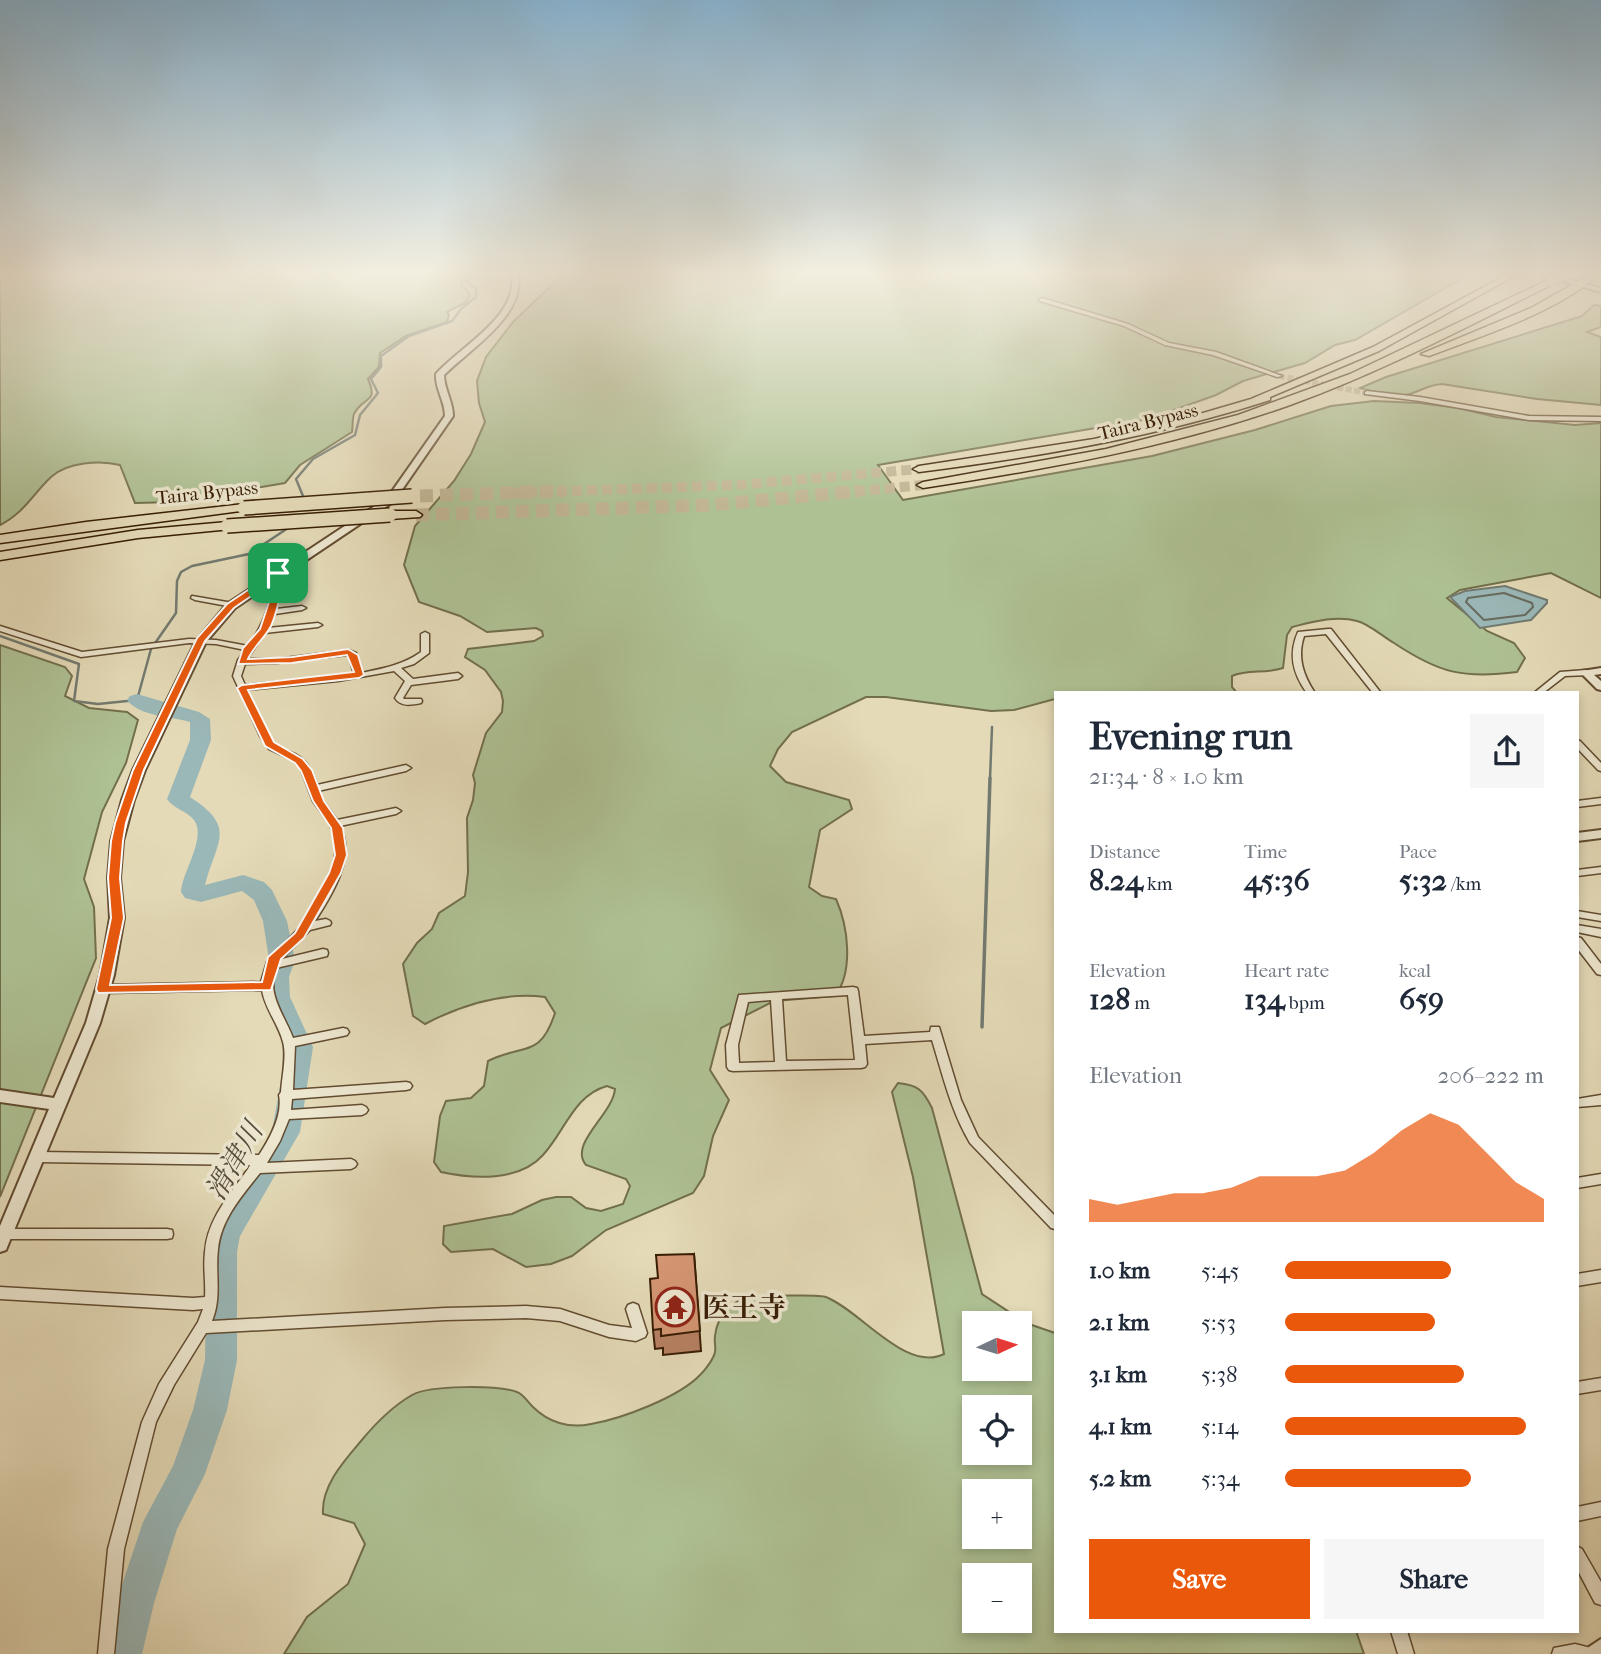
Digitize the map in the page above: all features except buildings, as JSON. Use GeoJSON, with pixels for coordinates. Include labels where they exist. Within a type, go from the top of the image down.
{"type":"FeatureCollection","features":[{"type":"Feature","properties":{"kind":"highway"},"geometry":{"type":"LineString","coordinates":[[1231,409],[1369,352]]}},
{"type":"Feature","properties":{"kind":"highway","name":"Taira Bypass"},"geometry":{"type":"LineString","coordinates":[[919,469],[1058,449],[1159,428],[1301,387],[1390,352]]}},
{"type":"Feature","properties":{"kind":"highway","name":"Taira Bypass"},"geometry":{"type":"LineString","coordinates":[[923,485],[1044,466],[1148,443],[1250,415],[1340,382],[1405,352]]}},
{"type":"Feature","properties":{"kind":"highway"},"geometry":{"type":"LineString","coordinates":[[1148,443],[1245,419],[1331,391],[1430,352]]}},
{"type":"Feature","properties":{"kind":"highway","name":"Taira Bypass"},"geometry":{"type":"LineString","coordinates":[[0,539],[244,508],[416,496]]}},
{"type":"Feature","properties":{"kind":"highway","name":"Taira Bypass"},"geometry":{"type":"LineString","coordinates":[[0,556],[138,534],[416,515]]}},
{"type":"Feature","properties":{"kind":"street"},"geometry":{"type":"LineString","coordinates":[[167,1234],[2,1239],[93,1023],[103,989],[117,918],[114,878],[120,823],[139,770],[200,642],[233,605],[387,502],[449,416],[449,402],[439,380],[440,374],[463,352]]}},
{"type":"Feature","properties":{"kind":"street"},"geometry":{"type":"LineString","coordinates":[[1210,352],[1279,376]]}},
{"type":"Feature","properties":{"kind":"street"},"geometry":{"type":"LineString","coordinates":[[1367,393],[1448,403],[1529,418],[1601,419]]}},
{"type":"Feature","properties":{"kind":"street"},"geometry":{"type":"LineString","coordinates":[[106,1654],[116,1549],[138,1458],[155,1405],[203,1327],[211,1302],[210,1246],[230,1201],[280,1127],[283,1115],[290,1043],[272,1007],[267,986],[271,965],[305,927],[339,863],[341,841],[313,789],[306,770],[299,761],[269,744],[237,676],[248,648],[263,631],[272,612],[275,592],[282,578],[278,573]]}},
{"type":"Feature","properties":{"kind":"street"},"geometry":{"type":"LineString","coordinates":[[195,598],[233,605]]}},
{"type":"Feature","properties":{"kind":"street"},"geometry":{"type":"LineString","coordinates":[[272,612],[302,608]]}},
{"type":"Feature","properties":{"kind":"street"},"geometry":{"type":"LineString","coordinates":[[263,631],[318,625]]}},
{"type":"Feature","properties":{"kind":"street"},"geometry":{"type":"LineString","coordinates":[[0,628],[63,651],[88,656],[200,642],[225,643],[248,648]]}},
{"type":"Feature","properties":{"kind":"street"},"geometry":{"type":"LineString","coordinates":[[1310,691],[1297,673],[1298,643],[1301,634],[1328,631],[1375,691]]}},
{"type":"Feature","properties":{"kind":"street"},"geometry":{"type":"LineString","coordinates":[[242,688],[359,675],[395,667],[423,656],[425,634]]}},
{"type":"Feature","properties":{"kind":"street"},"geometry":{"type":"LineString","coordinates":[[242,662],[292,660],[348,652],[353,655],[359,675]]}},
{"type":"Feature","properties":{"kind":"street"},"geometry":{"type":"LineString","coordinates":[[395,667],[409,681]]}},
{"type":"Feature","properties":{"kind":"street"},"geometry":{"type":"LineString","coordinates":[[1541,691],[1563,674],[1601,671]]}},
{"type":"Feature","properties":{"kind":"street"},"geometry":{"type":"LineString","coordinates":[[1586,673],[1601,687]]}},
{"type":"Feature","properties":{"kind":"street"},"geometry":{"type":"LineString","coordinates":[[418,701],[402,702],[399,698],[403,687],[409,681],[458,676]]}},
{"type":"Feature","properties":{"kind":"street"},"geometry":{"type":"LineString","coordinates":[[1579,745],[1601,768]]}},
{"type":"Feature","properties":{"kind":"street"},"geometry":{"type":"LineString","coordinates":[[313,789],[406,768]]}},
{"type":"Feature","properties":{"kind":"street"},"geometry":{"type":"LineString","coordinates":[[1579,804],[1601,801]]}},
{"type":"Feature","properties":{"kind":"street"},"geometry":{"type":"LineString","coordinates":[[334,824],[396,811]]}},
{"type":"Feature","properties":{"kind":"street"},"geometry":{"type":"LineString","coordinates":[[1579,837],[1601,834]]}},
{"type":"Feature","properties":{"kind":"street"},"geometry":{"type":"LineString","coordinates":[[1579,873],[1601,870]]}},
{"type":"Feature","properties":{"kind":"street"},"geometry":{"type":"LineString","coordinates":[[1579,914],[1601,918]]}},
{"type":"Feature","properties":{"kind":"street"},"geometry":{"type":"LineString","coordinates":[[305,927],[326,923]]}},
{"type":"Feature","properties":{"kind":"street"},"geometry":{"type":"LineString","coordinates":[[1579,929],[1601,933]]}},
{"type":"Feature","properties":{"kind":"street"},"geometry":{"type":"LineString","coordinates":[[1579,944],[1601,971]]}},
{"type":"Feature","properties":{"kind":"street"},"geometry":{"type":"LineString","coordinates":[[271,965],[323,953]]}},
{"type":"Feature","properties":{"kind":"street"},"geometry":{"type":"LineString","coordinates":[[103,989],[267,986]]}},
{"type":"Feature","properties":{"kind":"street"},"geometry":{"type":"LineString","coordinates":[[853,991],[861,1064],[733,1067],[732,1045],[743,998],[776,996],[853,991]]}},
{"type":"Feature","properties":{"kind":"street"},"geometry":{"type":"LineString","coordinates":[[776,996],[781,1066]]}},
{"type":"Feature","properties":{"kind":"street"},"geometry":{"type":"LineString","coordinates":[[290,1043],[343,1032]]}},
{"type":"Feature","properties":{"kind":"street"},"geometry":{"type":"LineString","coordinates":[[859,1040],[936,1033],[965,1127],[974,1140],[1050,1210]]}},
{"type":"Feature","properties":{"kind":"street"},"geometry":{"type":"LineString","coordinates":[[285,1096],[406,1086]]}},
{"type":"Feature","properties":{"kind":"street"},"geometry":{"type":"LineString","coordinates":[[0,1096],[59,1105]]}},
{"type":"Feature","properties":{"kind":"street"},"geometry":{"type":"LineString","coordinates":[[1579,1103],[1601,1100]]}},
{"type":"Feature","properties":{"kind":"street"},"geometry":{"type":"LineString","coordinates":[[283,1115],[362,1110]]}},
{"type":"Feature","properties":{"kind":"street"},"geometry":{"type":"LineString","coordinates":[[38,1157],[257,1164],[351,1164]]}},
{"type":"Feature","properties":{"kind":"street"},"geometry":{"type":"LineString","coordinates":[[1579,1183],[1601,1179]]}},
{"type":"Feature","properties":{"kind":"street"},"geometry":{"type":"LineString","coordinates":[[1579,1280],[1601,1276]]}},
{"type":"Feature","properties":{"kind":"street"},"geometry":{"type":"LineString","coordinates":[[0,1293],[192,1304],[211,1302]]}},
{"type":"Feature","properties":{"kind":"street"},"geometry":{"type":"LineString","coordinates":[[203,1327],[526,1312],[560,1315],[609,1331],[636,1335],[640,1333],[633,1309]]}},
{"type":"Feature","properties":{"kind":"street"},"geometry":{"type":"LineString","coordinates":[[1579,1388],[1601,1384]]}},
{"type":"Feature","properties":{"kind":"street"},"geometry":{"type":"LineString","coordinates":[[1579,1514],[1601,1509]]}},
{"type":"Feature","properties":{"kind":"street"},"geometry":{"type":"LineString","coordinates":[[1579,1558],[1601,1597]]}},
{"type":"Feature","properties":{"kind":"street"},"geometry":{"type":"LineString","coordinates":[[1400,1633],[1406,1654]]}},
{"type":"Feature","properties":{"kind":"street"},"geometry":{"type":"LineString","coordinates":[[1595,1654],[1601,1649]]}},
{"type":"Feature","properties":{"kind":"street"},"geometry":{"type":"LineString","coordinates":[[1560,1654],[1585,1654]]}},
{"type":"Feature","properties":{"kind":"green space"},"geometry":{"type":"Polygon","coordinates":[[[0,352],[381,352],[379,367],[368,379],[371,396],[354,414],[352,432],[300,465],[285,483],[175,502],[135,503],[120,465],[84,463],[66,468],[51,477],[22,509],[0,525],[0,352]]]}},
{"type":"Feature","properties":{"kind":"green space"},"geometry":{"type":"Polygon","coordinates":[[[490,352],[1323,352],[1305,363],[1243,381],[1216,395],[1149,419],[878,465],[903,500],[1152,456],[1255,430],[1331,406],[1374,401],[1419,403],[1496,417],[1575,425],[1601,423],[1601,598],[1551,573],[1460,590],[1447,598],[1487,631],[1514,643],[1525,658],[1517,672],[1481,675],[1438,667],[1410,653],[1371,627],[1349,619],[1332,619],[1292,627],[1287,635],[1283,668],[1232,676],[1232,687],[1235,691],[1054,691],[1054,699],[1014,710],[991,711],[886,697],[866,697],[792,732],[778,749],[770,766],[786,782],[849,800],[852,809],[820,830],[809,887],[822,896],[836,899],[844,922],[847,961],[841,986],[835,996],[774,1001],[721,1028],[710,1070],[729,1100],[713,1136],[704,1176],[693,1193],[606,1230],[572,1256],[551,1264],[526,1267],[493,1249],[451,1252],[443,1244],[444,1226],[512,1214],[542,1200],[556,1197],[571,1197],[586,1208],[601,1211],[623,1204],[630,1186],[626,1179],[586,1165],[582,1157],[587,1138],[612,1099],[615,1089],[607,1086],[586,1097],[543,1155],[521,1170],[495,1176],[467,1176],[441,1172],[434,1162],[440,1116],[446,1101],[471,1098],[484,1086],[488,1061],[537,1044],[549,1028],[555,1013],[545,997],[514,996],[468,1006],[425,1024],[413,1016],[403,964],[417,943],[432,929],[439,913],[465,896],[468,872],[467,818],[473,800],[473,775],[486,733],[502,712],[503,701],[501,692],[485,670],[465,657],[468,649],[534,641],[543,636],[542,631],[536,628],[487,632],[460,616],[419,602],[404,565],[415,526],[454,481],[471,454],[485,422],[479,403],[477,381],[490,352]]]}},
{"type":"Feature","properties":{"kind":"green space"},"geometry":{"type":"Polygon","coordinates":[[[1466,352],[1601,352],[1601,405],[1537,399],[1442,384],[1398,396],[1360,388],[1466,352]]]}},
{"type":"Feature","properties":{"kind":"green space"},"geometry":{"type":"Polygon","coordinates":[[[0,645],[65,667],[72,676],[65,696],[89,708],[127,712],[138,720],[126,763],[102,812],[84,879],[94,907],[96,958],[0,1197],[0,645]]]}},
{"type":"Feature","properties":{"kind":"green space"},"geometry":{"type":"Polygon","coordinates":[[[898,1083],[915,1087],[923,1093],[932,1108],[982,1294],[1008,1311],[962,1311],[962,1381],[1032,1381],[1032,1325],[1054,1333],[1054,1633],[1357,1633],[1364,1654],[284,1654],[307,1617],[348,1584],[365,1544],[354,1523],[323,1514],[323,1504],[330,1484],[372,1428],[412,1395],[433,1389],[495,1388],[519,1393],[539,1412],[559,1423],[575,1426],[618,1417],[665,1399],[691,1383],[713,1357],[716,1329],[722,1315],[738,1301],[752,1297],[826,1297],[840,1304],[899,1348],[929,1358],[944,1354],[913,1177],[892,1092],[898,1083]]]}},
{"type":"Feature","properties":{"kind":"water"},"geometry":{"type":"Polygon","coordinates":[[[1505,586],[1547,600],[1547,603],[1531,620],[1480,628],[1450,597],[1465,591],[1505,586]]]}},
{"type":"Feature","properties":{"kind":"waterway"},"geometry":{"type":"LineString","coordinates":[[305,501],[296,479],[313,459],[355,435],[360,415],[378,393],[371,379],[381,367],[381,356],[386,352]]}},
{"type":"Feature","properties":{"kind":"waterway"},"geometry":{"type":"LineString","coordinates":[[0,636],[79,664],[74,701],[98,704],[137,700],[151,649],[176,613],[177,581],[181,572],[192,566],[249,554],[291,526]]}},
{"type":"Feature","properties":{"kind":"waterway","name":"滑津川"},"geometry":{"type":"LineString","coordinates":[[123,1654],[135,1603],[161,1522],[188,1474],[210,1410],[221,1360],[222,1252],[225,1234],[286,1132],[300,1047],[277,997],[276,977],[282,960],[275,921],[264,896],[256,888],[243,883],[201,894],[193,892],[193,884],[207,847],[208,827],[202,815],[178,799],[201,740],[200,719],[152,707],[137,700]]}},
{"type":"Feature","properties":{"kind":"waterway"},"geometry":{"type":"LineString","coordinates":[[990,779],[992,727]]}},
{"type":"Feature","properties":{"kind":"waterway"},"geometry":{"type":"LineString","coordinates":[[982,1027],[990,778]]}},
{"type":"Feature","properties":{"kind":"tunnel"},"geometry":{"type":"LineString","coordinates":[[1279,376],[1367,393]]}},
{"type":"Feature","properties":{"kind":"tunnel"},"geometry":{"type":"LineString","coordinates":[[512,493],[737,485],[919,469]]}},
{"type":"Feature","properties":{"kind":"tunnel"},"geometry":{"type":"LineString","coordinates":[[840,493],[923,485]]}},
{"type":"Feature","properties":{"kind":"tunnel"},"geometry":{"type":"LineString","coordinates":[[420,496],[563,491]]}},
{"type":"Feature","properties":{"kind":"tunnel"},"geometry":{"type":"LineString","coordinates":[[416,515],[711,505],[859,491]]}},
{"type":"Feature","properties":{"kind":"place","name":"医王寺"},"geometry":{"type":"Point","coordinates":[675,1307]}},
{"type":"Feature","properties":{"kind":"route"},"geometry":{"type":"LineString","coordinates":[[278,573],[282,578],[275,592],[274,607],[264,630],[244,653],[242,662],[292,660],[348,652],[353,655],[359,675],[242,688],[269,744],[299,761],[311,779],[318,801],[337,828],[341,855],[335,873],[300,935],[275,957],[266,980],[267,986],[103,989],[117,918],[114,878],[117,841],[120,823],[139,770],[201,640],[231,606],[278,573]]}}]}
